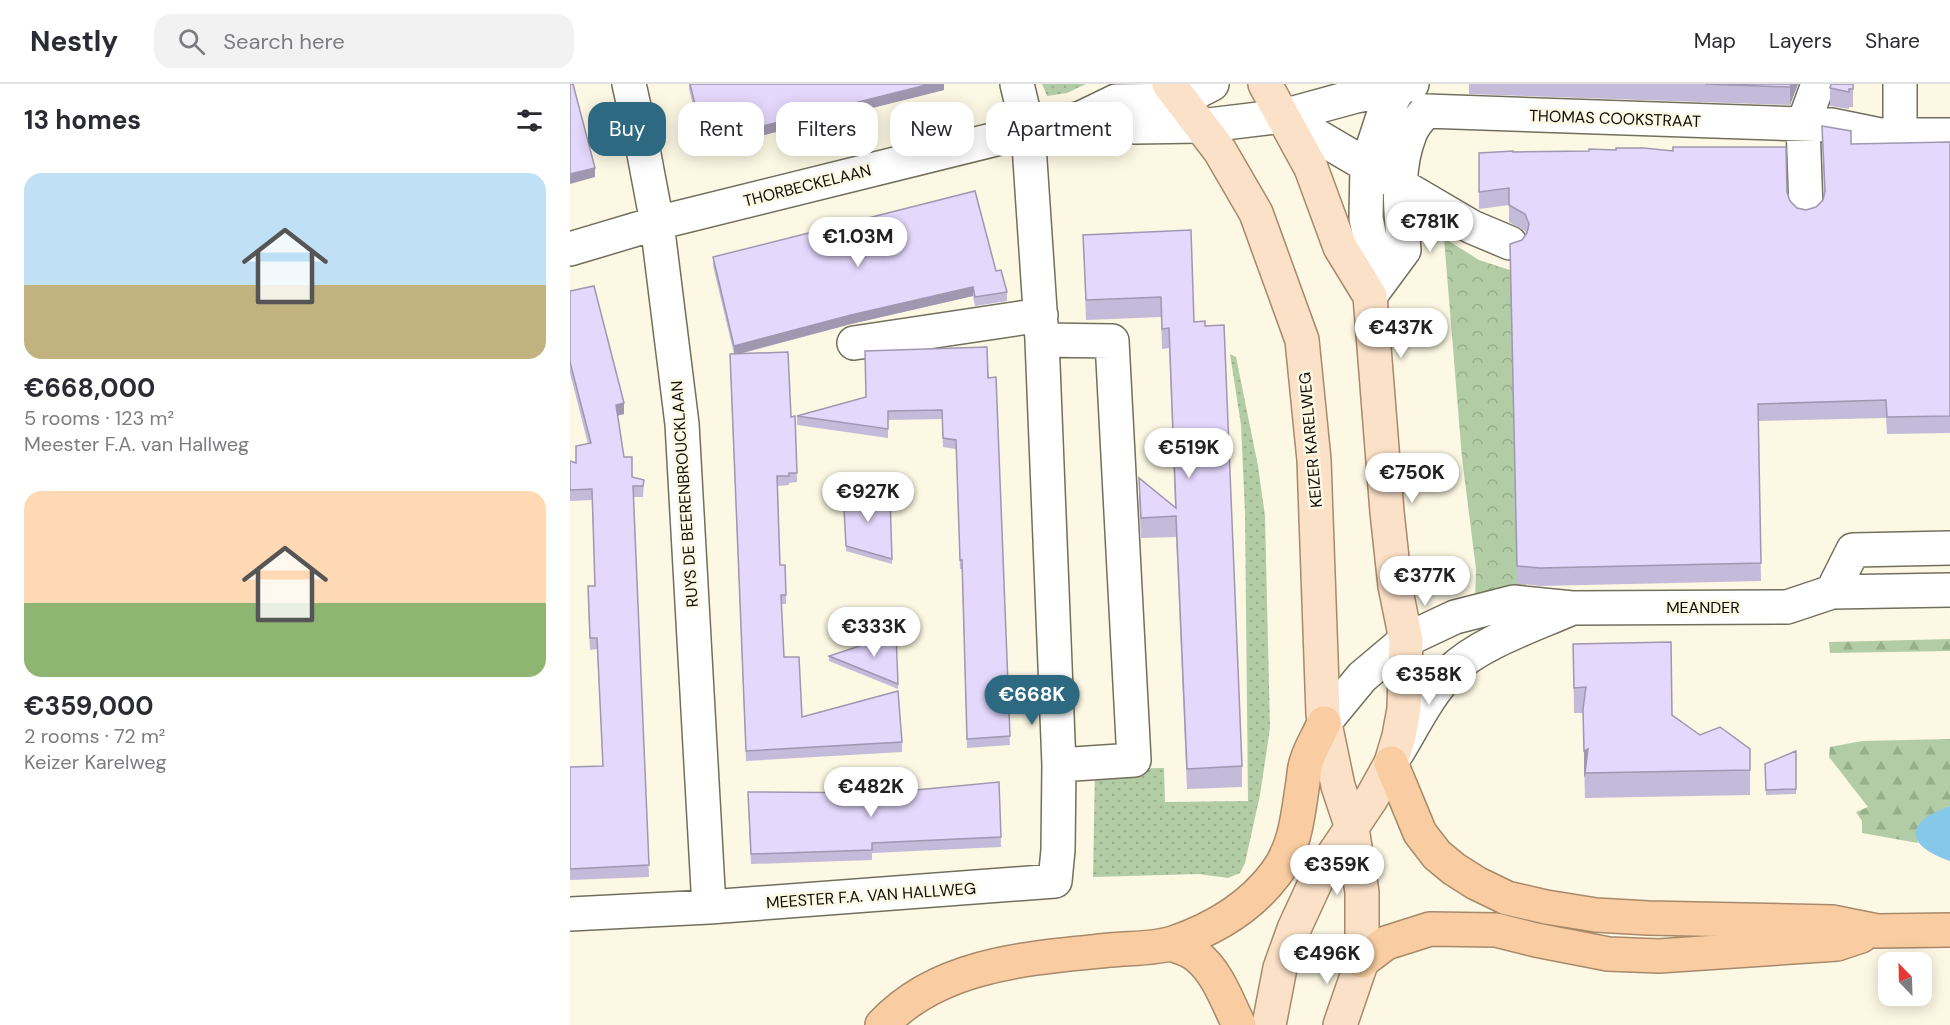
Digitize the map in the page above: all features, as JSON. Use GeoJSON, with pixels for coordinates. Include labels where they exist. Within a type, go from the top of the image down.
{"type":"FeatureCollection","features":[{"type":"Feature","properties":{"kind":"highway"},"geometry":{"type":"LineString","coordinates":[[882,1025],[915,997],[958,977],[1020,959],[1171,944],[1220,924],[1242,908],[1277,872],[1288,852],[1294,836],[1306,760],[1324,723]]}},
{"type":"Feature","properties":{"kind":"highway"},"geometry":{"type":"LineString","coordinates":[[1391,763],[1420,833],[1437,855],[1476,883],[1507,898],[1596,915],[1832,922],[1877,931],[1950,930]]}},
{"type":"Feature","properties":{"kind":"highway"},"geometry":{"type":"LineString","coordinates":[[1362,961],[1386,943],[1430,929],[1496,930],[1608,954],[1659,956],[1837,944],[1877,931]]}},
{"type":"Feature","properties":{"kind":"highway"},"geometry":{"type":"LineString","coordinates":[[1171,944],[1196,955],[1213,974],[1239,1025]]}},
{"type":"Feature","properties":{"kind":"main road"},"geometry":{"type":"LineString","coordinates":[[1265,84],[1311,168],[1340,247],[1370,296],[1387,512],[1395,586],[1406,640],[1404,710],[1391,763],[1382,781],[1317,879],[1294,929],[1280,968],[1269,1025]]}},
{"type":"Feature","properties":{"kind":"main road","name":"KEIZER KARELWEG"},"geometry":{"type":"LineString","coordinates":[[1175,92],[1220,151],[1256,213],[1302,340],[1314,460],[1323,714],[1338,786],[1352,828],[1362,892],[1362,961],[1340,1025]]}},
{"type":"Feature","properties":{"kind":"street","name":"RUYS DE BEERENBROUCKLAAN"},"geometry":{"type":"LineString","coordinates":[[629,84],[657,223],[682,424],[709,907]]}},
{"type":"Feature","properties":{"kind":"street"},"geometry":{"type":"LineString","coordinates":[[1017,84],[1021,102]]}},
{"type":"Feature","properties":{"kind":"street"},"geometry":{"type":"LineString","coordinates":[[1175,92],[1212,84]]}},
{"type":"Feature","properties":{"kind":"street"},"geometry":{"type":"LineString","coordinates":[[1806,209],[1817,125],[1818,84]]}},
{"type":"Feature","properties":{"kind":"street"},"geometry":{"type":"LineString","coordinates":[[1900,84],[1900,135]]}},
{"type":"Feature","properties":{"kind":"street","name":"THORBECKELAAN"},"geometry":{"type":"LineString","coordinates":[[1114,102],[1175,92]]}},
{"type":"Feature","properties":{"kind":"street"},"geometry":{"type":"LineString","coordinates":[[1370,296],[1371,243],[1366,218],[1366,165],[1383,116],[1412,94]]}},
{"type":"Feature","properties":{"kind":"street"},"geometry":{"type":"LineString","coordinates":[[1370,296],[1404,250],[1399,185],[1410,135],[1415,124],[1412,94]]}},
{"type":"Feature","properties":{"kind":"street","name":"THOMAS COOKSTRAAT"},"geometry":{"type":"LineString","coordinates":[[1283,116],[1356,96],[1412,94],[1817,125],[1880,135],[1950,135]]}},
{"type":"Feature","properties":{"kind":"street","name":"THORBECKELAAN"},"geometry":{"type":"LineString","coordinates":[[1133,127],[1200,126],[1283,116]]}},
{"type":"Feature","properties":{"kind":"street"},"geometry":{"type":"LineString","coordinates":[[1283,116],[1472,227],[1510,243]]}},
{"type":"Feature","properties":{"kind":"street","name":"THORBECKELAAN"},"geometry":{"type":"LineString","coordinates":[[570,249],[657,223],[986,141]]}},
{"type":"Feature","properties":{"kind":"street","name":"MEESTER F.A. VAN HALLWEG"},"geometry":{"type":"LineString","coordinates":[[570,914],[709,907],[1056,881],[1059,765],[1041,328],[1030,156]]}},
{"type":"Feature","properties":{"kind":"street"},"geometry":{"type":"LineString","coordinates":[[854,343],[1041,328],[1112,340],[1134,760],[1059,765]]}},
{"type":"Feature","properties":{"kind":"street"},"geometry":{"type":"LineString","coordinates":[[1832,592],[1853,550],[1950,548]]}},
{"type":"Feature","properties":{"kind":"street","name":"MEANDER"},"geometry":{"type":"LineString","coordinates":[[1324,723],[1362,677],[1406,640],[1455,618],[1514,602],[1573,596],[1723,595],[1786,607],[1832,592],[1950,590]]}},
{"type":"Feature","properties":{"kind":"street","name":"MEANDER"},"geometry":{"type":"LineString","coordinates":[[1391,763],[1429,698],[1451,671],[1468,658],[1573,596]]}},
{"type":"Feature","properties":{"kind":"green space"},"geometry":{"type":"Polygon","coordinates":[[[1042,84],[1086,84],[1067,93],[1047,96],[1042,84]]]}},
{"type":"Feature","properties":{"kind":"green space"},"geometry":{"type":"Polygon","coordinates":[[[1444,238],[1479,260],[1516,272],[1526,587],[1475,601],[1476,569],[1462,458],[1444,238]]]}},
{"type":"Feature","properties":{"kind":"green space"},"geometry":{"type":"Polygon","coordinates":[[[1230,354],[1236,357],[1258,466],[1265,516],[1270,728],[1260,795],[1245,863],[1240,873],[1228,878],[1199,874],[1093,877],[1095,769],[1164,768],[1165,802],[1248,801],[1245,513],[1241,425],[1230,354]]]}},
{"type":"Feature","properties":{"kind":"green space"},"geometry":{"type":"Polygon","coordinates":[[[1950,639],[1950,651],[1830,653],[1829,642],[1950,639]]]}},
{"type":"Feature","properties":{"kind":"green space"},"geometry":{"type":"Polygon","coordinates":[[[1950,739],[1950,806],[1928,817],[1917,838],[1918,843],[1862,833],[1862,821],[1856,812],[1868,807],[1829,757],[1830,747],[1862,741],[1950,739]]]}},
{"type":"Feature","properties":{"kind":"water"},"geometry":{"type":"Polygon","coordinates":[[[1950,806],[1950,861],[1920,844],[1916,831],[1928,816],[1950,806]]]}},
{"type":"Feature","properties":{"kind":"building"},"geometry":{"type":"Polygon","coordinates":[[[570,84],[573,84],[588,141],[588,156],[592,156],[595,168],[570,174],[570,84]]]}},
{"type":"Feature","properties":{"kind":"building"},"geometry":{"type":"Polygon","coordinates":[[[690,84],[930,84],[859,102],[776,102],[776,123],[764,126],[764,102],[694,102],[690,84]]]}},
{"type":"Feature","properties":{"kind":"building"},"geometry":{"type":"Polygon","coordinates":[[[1705,84],[1791,84],[1790,87],[1705,84]]]}},
{"type":"Feature","properties":{"kind":"building"},"geometry":{"type":"Polygon","coordinates":[[[1831,84],[1853,84],[1853,89],[1849,89],[1849,92],[1830,88],[1831,84]]]}},
{"type":"Feature","properties":{"kind":"building"},"geometry":{"type":"Polygon","coordinates":[[[1822,126],[1851,131],[1851,144],[1950,142],[1950,416],[1887,417],[1886,400],[1758,404],[1761,563],[1540,568],[1517,566],[1510,244],[1522,240],[1529,224],[1525,214],[1509,205],[1509,188],[1479,192],[1479,153],[1589,151],[1589,149],[1616,150],[1616,148],[1673,151],[1673,147],[1786,147],[1787,192],[1790,201],[1797,208],[1806,210],[1816,207],[1823,200],[1825,191],[1822,126]]]}},
{"type":"Feature","properties":{"kind":"building"},"geometry":{"type":"Polygon","coordinates":[[[975,191],[996,271],[1001,270],[1007,292],[975,297],[973,287],[851,315],[734,346],[713,257],[975,191]]]}},
{"type":"Feature","properties":{"kind":"building"},"geometry":{"type":"Polygon","coordinates":[[[1191,230],[1194,322],[1205,321],[1205,326],[1224,325],[1242,766],[1187,769],[1176,516],[1141,518],[1139,478],[1176,508],[1169,328],[1162,329],[1161,297],[1086,300],[1083,235],[1191,230]]]}},
{"type":"Feature","properties":{"kind":"building"},"geometry":{"type":"Polygon","coordinates":[[[594,286],[624,403],[616,405],[624,457],[632,457],[632,477],[644,480],[643,486],[633,486],[649,865],[570,869],[570,767],[603,766],[597,638],[590,638],[588,586],[595,586],[592,489],[570,490],[570,461],[576,463],[576,446],[591,443],[570,362],[570,291],[594,286]]]}},
{"type":"Feature","properties":{"kind":"building"},"geometry":{"type":"Polygon","coordinates":[[[987,347],[988,378],[996,377],[1010,736],[967,739],[956,440],[943,438],[942,410],[888,411],[888,429],[797,416],[866,397],[865,351],[987,347]]]}},
{"type":"Feature","properties":{"kind":"building"},"geometry":{"type":"Polygon","coordinates":[[[788,352],[791,417],[795,416],[797,473],[777,476],[780,565],[785,565],[786,595],[781,595],[784,657],[799,657],[802,717],[898,691],[902,742],[746,751],[730,354],[788,352]]]}},
{"type":"Feature","properties":{"kind":"building"},"geometry":{"type":"Polygon","coordinates":[[[843,490],[890,497],[892,559],[846,546],[843,490]]]}},
{"type":"Feature","properties":{"kind":"building"},"geometry":{"type":"Polygon","coordinates":[[[896,634],[898,684],[829,656],[896,634]]]}},
{"type":"Feature","properties":{"kind":"building"},"geometry":{"type":"Polygon","coordinates":[[[1671,642],[1672,715],[1700,735],[1720,727],[1750,749],[1750,770],[1585,773],[1588,749],[1584,751],[1583,709],[1586,687],[1574,688],[1573,644],[1671,642]]]}},
{"type":"Feature","properties":{"kind":"building"},"geometry":{"type":"Polygon","coordinates":[[[1796,751],[1796,789],[1766,790],[1765,764],[1796,751]]]}},
{"type":"Feature","properties":{"kind":"building"},"geometry":{"type":"Polygon","coordinates":[[[999,782],[1001,837],[872,843],[872,850],[751,854],[748,792],[884,793],[999,782]]]}}]}
